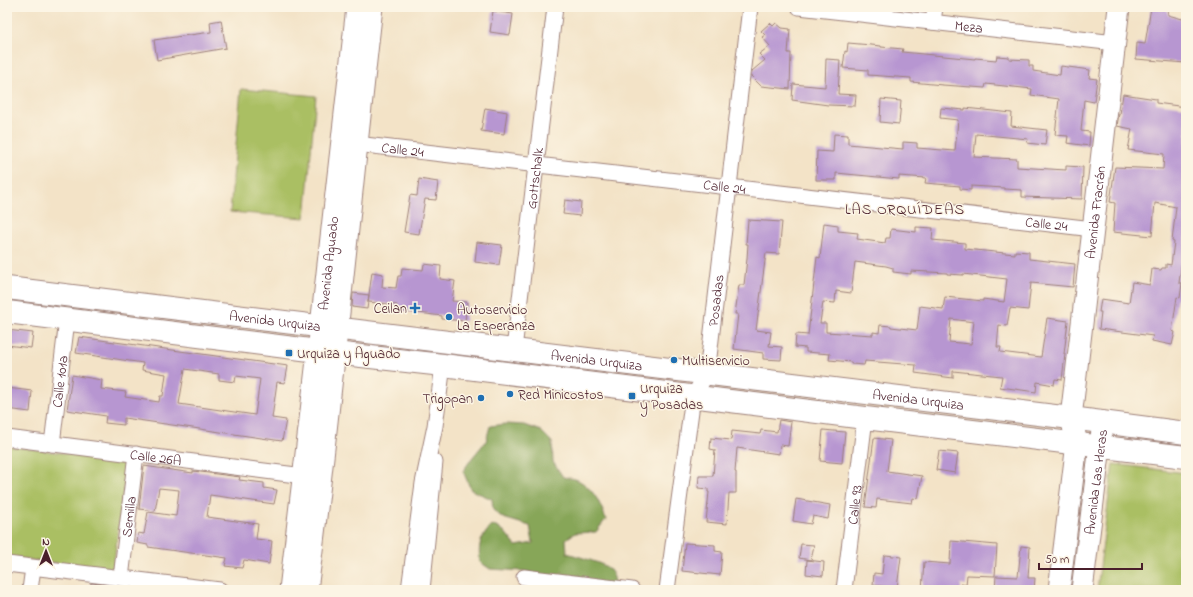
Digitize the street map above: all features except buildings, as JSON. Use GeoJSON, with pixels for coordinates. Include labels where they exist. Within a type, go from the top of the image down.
{"type":"FeatureCollection","features":[{"type":"Feature","properties":{"kind":"main road","name":"Avenida Aguado"},"geometry":{"type":"LineString","coordinates":[[329,327],[357,7]]}},
{"type":"Feature","properties":{"kind":"main road","name":"Avenida Aguado"},"geometry":{"type":"LineString","coordinates":[[290,590],[304,476],[326,351],[356,144],[372,7]]}},
{"type":"Feature","properties":{"kind":"main road","name":"Avenida Fracrán"},"geometry":{"type":"LineString","coordinates":[[1071,418],[1119,7]]}},
{"type":"Feature","properties":{"kind":"main road","name":"Avenida Urquiza"},"geometry":{"type":"LineString","coordinates":[[7,288],[1186,432]]}},
{"type":"Feature","properties":{"kind":"main road","name":"Avenida Urquiza"},"geometry":{"type":"LineString","coordinates":[[7,312],[1186,457]]}},
{"type":"Feature","properties":{"kind":"main road","name":"Avenida Aguado"},"geometry":{"type":"LineString","coordinates":[[307,590],[321,479],[326,351]]}},
{"type":"Feature","properties":{"kind":"main road","name":"Avenida Las Heras"},"geometry":{"type":"LineString","coordinates":[[1059,590],[1077,443],[1071,418]]}},
{"type":"Feature","properties":{"kind":"main road","name":"Avenida Las Heras"},"geometry":{"type":"LineString","coordinates":[[1082,590],[1103,422]]}},
{"type":"Feature","properties":{"kind":"street","name":"Gottschalk"},"geometry":{"type":"LineString","coordinates":[[514,350],[555,7]]}},
{"type":"Feature","properties":{"kind":"street","name":"Posadas"},"geometry":{"type":"LineString","coordinates":[[667,590],[693,396],[707,374],[750,7]]}},
{"type":"Feature","properties":{"kind":"street","name":"Meza"},"geometry":{"type":"LineString","coordinates":[[799,7],[1115,44]]}},
{"type":"Feature","properties":{"kind":"street"},"geometry":{"type":"LineString","coordinates":[[933,22],[935,7]]}},
{"type":"Feature","properties":{"kind":"street","name":"Calle 24"},"geometry":{"type":"LineString","coordinates":[[356,144],[1093,229]]}},
{"type":"Feature","properties":{"kind":"street","name":"Calle 101a"},"geometry":{"type":"LineString","coordinates":[[52,444],[67,320]]}},
{"type":"Feature","properties":{"kind":"street"},"geometry":{"type":"LineString","coordinates":[[409,590],[423,483],[435,426],[443,365]]}},
{"type":"Feature","properties":{"kind":"street","name":"Calle 93"},"geometry":{"type":"LineString","coordinates":[[844,590],[865,418]]}},
{"type":"Feature","properties":{"kind":"street"},"geometry":{"type":"LineString","coordinates":[[422,590],[436,454],[435,426]]}},
{"type":"Feature","properties":{"kind":"street","name":"Calle 26A"},"geometry":{"type":"LineString","coordinates":[[7,438],[304,476]]}},
{"type":"Feature","properties":{"kind":"street","name":"Semilla"},"geometry":{"type":"LineString","coordinates":[[120,578],[136,454]]}},
{"type":"Feature","properties":{"kind":"street"},"geometry":{"type":"LineString","coordinates":[[7,564],[220,590]]}},
{"type":"Feature","properties":{"kind":"street"},"geometry":{"type":"LineString","coordinates":[[30,590],[33,568]]}},
{"type":"Feature","properties":{"kind":"street"},"geometry":{"type":"LineString","coordinates":[[524,577],[632,590]]}},
{"type":"Feature","properties":{"kind":"green space"},"geometry":{"type":"Polygon","coordinates":[[[241,89],[316,96],[305,218],[230,212],[241,89]]]}},
{"type":"Feature","properties":{"kind":"green space"},"geometry":{"type":"Polygon","coordinates":[[[506,424],[524,425],[541,431],[552,442],[553,462],[563,477],[578,480],[584,484],[596,497],[606,519],[596,532],[575,533],[566,539],[567,553],[596,562],[609,569],[614,576],[615,590],[520,590],[549,589],[540,575],[524,571],[490,569],[480,562],[479,551],[482,538],[492,525],[504,531],[516,546],[533,543],[530,526],[503,518],[493,510],[492,499],[471,490],[463,471],[486,441],[490,426],[506,424]]]}},
{"type":"Feature","properties":{"kind":"green space"},"geometry":{"type":"Polygon","coordinates":[[[7,446],[127,461],[113,570],[7,557],[7,446]]]}},
{"type":"Feature","properties":{"kind":"green space"},"geometry":{"type":"Polygon","coordinates":[[[1113,464],[1186,473],[1186,590],[1097,590],[1113,464]]]}},
{"type":"Feature","properties":{"kind":"place","name":"Ceilan"},"geometry":{"type":"Point","coordinates":[415,308]}},
{"type":"Feature","properties":{"kind":"place","name":"Autoservicio La Esperanza"},"geometry":{"type":"Point","coordinates":[449,317]}},
{"type":"Feature","properties":{"kind":"place","name":"Urquiza y Aguado"},"geometry":{"type":"Point","coordinates":[289,353]}},
{"type":"Feature","properties":{"kind":"place","name":"Multiservicio"},"geometry":{"type":"Point","coordinates":[674,360]}},
{"type":"Feature","properties":{"kind":"place","name":"Red Minicostos"},"geometry":{"type":"Point","coordinates":[510,394]}},
{"type":"Feature","properties":{"kind":"place","name":"Urquiza y Posadas"},"geometry":{"type":"Point","coordinates":[632,396]}},
{"type":"Feature","properties":{"kind":"place","name":"Trigopan"},"geometry":{"type":"Point","coordinates":[481,398]}},
{"type":"Feature","properties":{"kind":"district","name":"LAS ORQUÍDEAS"},"geometry":{"type":"Point","coordinates":[905,209]}}]}
